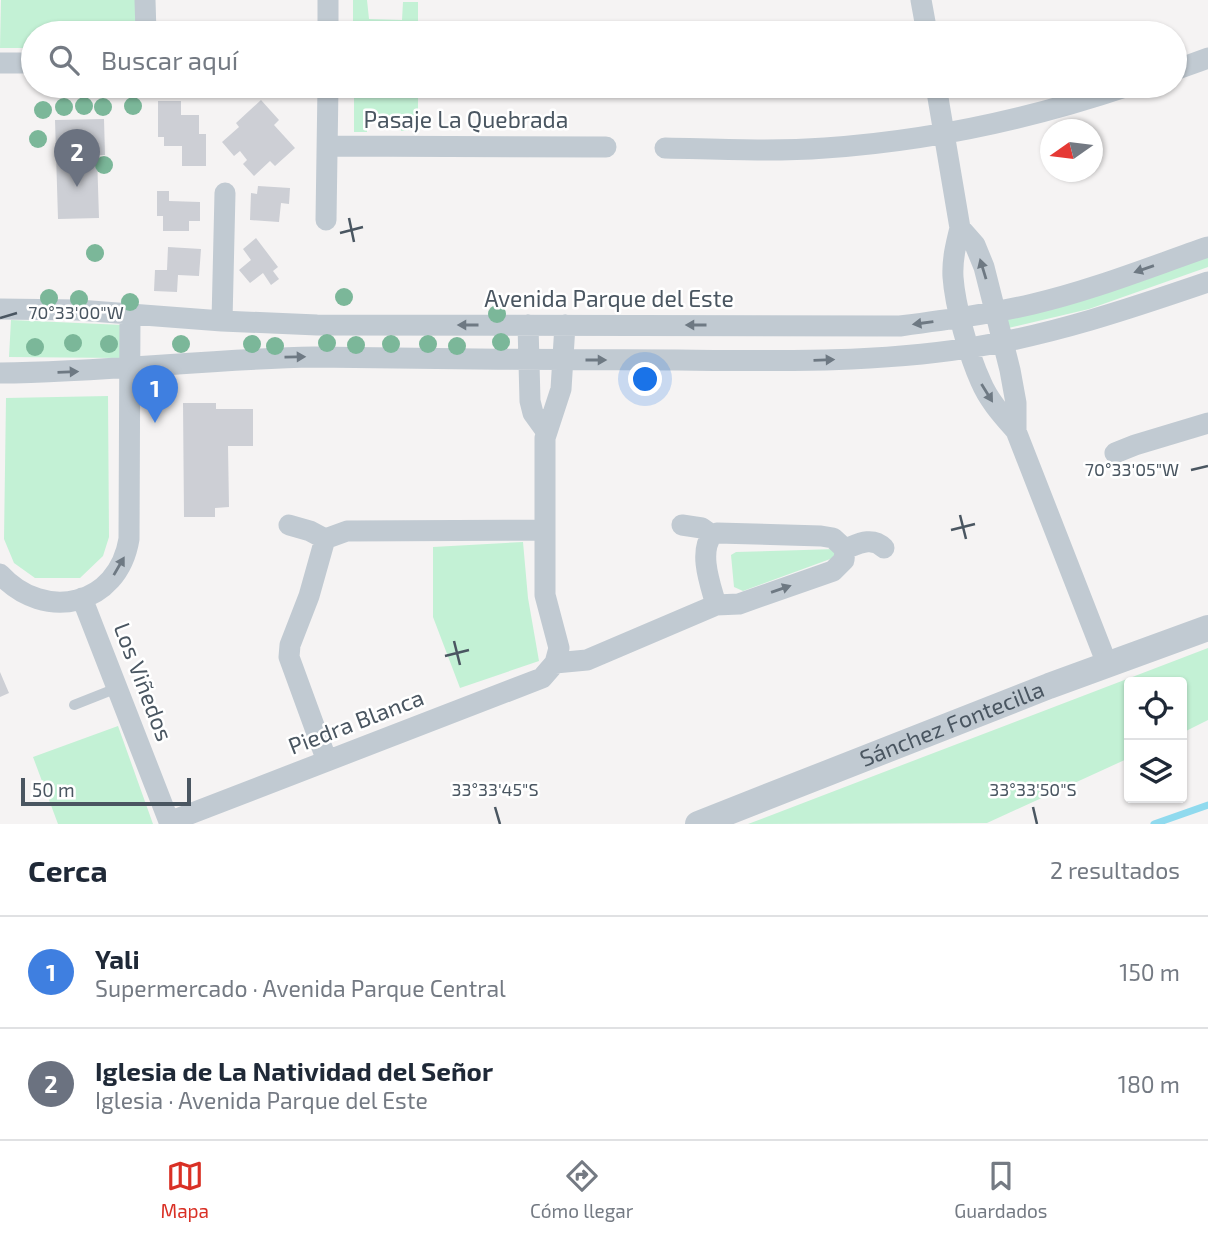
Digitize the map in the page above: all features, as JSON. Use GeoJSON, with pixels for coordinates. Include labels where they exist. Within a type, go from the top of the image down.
{"type":"FeatureCollection","features":[{"type":"Feature","properties":{"kind":"street"},"geometry":{"type":"LineString","coordinates":[[145,0],[146,21]]}},
{"type":"Feature","properties":{"kind":"street"},"geometry":{"type":"LineString","coordinates":[[328,0],[328,21]]}},
{"type":"Feature","properties":{"kind":"street"},"geometry":{"type":"LineString","coordinates":[[921,0],[925,21]]}},
{"type":"Feature","properties":{"kind":"street"},"geometry":{"type":"LineString","coordinates":[[1187,66],[1208,58]]}},
{"type":"Feature","properties":{"kind":"street"},"geometry":{"type":"LineString","coordinates":[[0,63],[21,63]]}},
{"type":"Feature","properties":{"kind":"street"},"geometry":{"type":"LineString","coordinates":[[322,98],[327,146],[327,220]]}},
{"type":"Feature","properties":{"kind":"street"},"geometry":{"type":"LineString","coordinates":[[938,98],[960,228],[955,248],[953,277],[969,348],[981,383],[1016,431],[1107,664]]}},
{"type":"Feature","properties":{"kind":"street"},"geometry":{"type":"LineString","coordinates":[[665,148],[825,148],[944,133],[1039,114],[1090,98]]}},
{"type":"Feature","properties":{"kind":"street","name":"Pasaje La Quebrada"},"geometry":{"type":"LineString","coordinates":[[327,146],[606,147]]}},
{"type":"Feature","properties":{"kind":"street"},"geometry":{"type":"LineString","coordinates":[[222,321],[225,193]]}},
{"type":"Feature","properties":{"kind":"street"},"geometry":{"type":"LineString","coordinates":[[960,228],[975,245],[984,267],[1014,392],[1016,431]]}},
{"type":"Feature","properties":{"kind":"street","name":"Avenida Parque del Este"},"geometry":{"type":"LineString","coordinates":[[0,309],[130,313],[317,325],[900,326],[994,312],[1075,292],[1208,247]]}},
{"type":"Feature","properties":{"kind":"street"},"geometry":{"type":"LineString","coordinates":[[0,373],[131,369],[263,358],[810,361],[896,356],[969,348],[1100,319],[1208,282]]}},
{"type":"Feature","properties":{"kind":"street"},"geometry":{"type":"LineString","coordinates":[[0,574],[18,591],[56,603],[82,598],[96,591],[113,577],[123,561],[127,550],[130,313]]}},
{"type":"Feature","properties":{"kind":"street"},"geometry":{"type":"LineString","coordinates":[[528,325],[530,401],[533,413],[546,431]]}},
{"type":"Feature","properties":{"kind":"street"},"geometry":{"type":"LineString","coordinates":[[565,325],[559,401],[546,431],[545,596],[559,648],[555,663],[587,660],[716,605],[740,604],[833,571],[844,560],[845,549]]}},
{"type":"Feature","properties":{"kind":"street"},"geometry":{"type":"LineString","coordinates":[[1115,453],[1208,423]]}},
{"type":"Feature","properties":{"kind":"street"},"geometry":{"type":"LineString","coordinates":[[682,525],[702,528],[712,535]]}},
{"type":"Feature","properties":{"kind":"street"},"geometry":{"type":"LineString","coordinates":[[289,526],[310,531],[324,539],[347,531],[545,530]]}},
{"type":"Feature","properties":{"kind":"street"},"geometry":{"type":"LineString","coordinates":[[716,605],[706,544],[712,535],[821,536],[833,538],[845,549]]}},
{"type":"Feature","properties":{"kind":"street"},"geometry":{"type":"LineString","coordinates":[[324,539],[309,596],[290,645],[289,657],[327,761]]}},
{"type":"Feature","properties":{"kind":"street"},"geometry":{"type":"LineString","coordinates":[[845,549],[870,541],[884,548]]}},
{"type":"Feature","properties":{"kind":"street","name":"Los Viñedos"},"geometry":{"type":"LineString","coordinates":[[82,598],[170,823]]}},
{"type":"Feature","properties":{"kind":"street","name":"Sánchez Fontecilla"},"geometry":{"type":"LineString","coordinates":[[698,824],[1107,664],[1208,628]]}},
{"type":"Feature","properties":{"kind":"street","name":"Piedra Blanca"},"geometry":{"type":"LineString","coordinates":[[170,823],[542,678],[555,663]]}},
{"type":"Feature","properties":{"kind":"lane"},"geometry":{"type":"LineString","coordinates":[[74,705],[117,688]]}},
{"type":"Feature","properties":{"kind":"green space"},"geometry":{"type":"Polygon","coordinates":[[[1,0],[137,0],[136,21],[21,21],[21,48],[0,48],[1,0]]]}},
{"type":"Feature","properties":{"kind":"green space"},"geometry":{"type":"Polygon","coordinates":[[[353,0],[367,0],[369,19],[402,20],[403,2],[418,2],[418,21],[353,21],[353,0]]]}},
{"type":"Feature","properties":{"kind":"green space"},"geometry":{"type":"Polygon","coordinates":[[[354,98],[418,98],[418,129],[401,131],[400,117],[367,116],[367,132],[354,132],[354,98]]]}},
{"type":"Feature","properties":{"kind":"green space"},"geometry":{"type":"Polygon","coordinates":[[[1208,257],[1208,267],[1089,309],[1004,329],[999,320],[1208,257]]]}},
{"type":"Feature","properties":{"kind":"green space"},"geometry":{"type":"Polygon","coordinates":[[[11,320],[123,325],[124,358],[9,357],[11,320]]]}},
{"type":"Feature","properties":{"kind":"green space"},"geometry":{"type":"Polygon","coordinates":[[[108,396],[109,537],[103,556],[80,578],[35,578],[14,563],[4,539],[6,398],[108,396]]]}},
{"type":"Feature","properties":{"kind":"green space"},"geometry":{"type":"Polygon","coordinates":[[[523,542],[528,598],[539,661],[460,688],[433,617],[433,547],[523,542]]]}},
{"type":"Feature","properties":{"kind":"green space"},"geometry":{"type":"Polygon","coordinates":[[[837,549],[833,558],[743,591],[734,587],[731,555],[736,552],[837,549]]]}},
{"type":"Feature","properties":{"kind":"green space"},"geometry":{"type":"Polygon","coordinates":[[[1208,648],[1208,720],[1187,730],[1187,677],[1132,677],[1208,648]]]}},
{"type":"Feature","properties":{"kind":"green space"},"geometry":{"type":"Polygon","coordinates":[[[1124,680],[1124,760],[987,823],[748,824],[1124,680]]]}},
{"type":"Feature","properties":{"kind":"green space"},"geometry":{"type":"Polygon","coordinates":[[[118,726],[153,824],[58,824],[33,757],[118,726]]]}},
{"type":"Feature","properties":{"kind":"building"},"geometry":{"type":"Polygon","coordinates":[[[261,100],[279,120],[274,125],[295,148],[275,166],[270,161],[254,176],[243,164],[247,160],[240,151],[234,156],[222,142],[239,127],[236,123],[261,100]]]}},
{"type":"Feature","properties":{"kind":"building"},"geometry":{"type":"Polygon","coordinates":[[[158,101],[181,101],[181,115],[199,115],[199,134],[206,134],[206,166],[182,166],[182,146],[164,146],[164,137],[158,137],[158,101]]]}},
{"type":"Feature","properties":{"kind":"building"},"geometry":{"type":"Polygon","coordinates":[[[104,119],[105,155],[97,155],[99,218],[58,219],[55,120],[104,119]]]}},
{"type":"Feature","properties":{"kind":"building"},"geometry":{"type":"Polygon","coordinates":[[[258,186],[290,188],[289,204],[281,203],[279,222],[250,220],[251,193],[257,194],[258,186]]]}},
{"type":"Feature","properties":{"kind":"building"},"geometry":{"type":"Polygon","coordinates":[[[157,191],[169,191],[169,201],[200,202],[200,221],[189,221],[189,231],[163,231],[163,216],[157,216],[157,191]]]}},
{"type":"Feature","properties":{"kind":"building"},"geometry":{"type":"Polygon","coordinates":[[[256,238],[278,267],[273,271],[279,279],[271,285],[263,273],[250,283],[239,270],[251,260],[243,249],[256,238]]]}},
{"type":"Feature","properties":{"kind":"building"},"geometry":{"type":"Polygon","coordinates":[[[168,247],[201,249],[199,276],[178,275],[177,292],[154,291],[155,270],[167,270],[168,247]]]}},
{"type":"Feature","properties":{"kind":"building"},"geometry":{"type":"Polygon","coordinates":[[[183,403],[216,403],[216,409],[253,409],[253,446],[228,446],[229,507],[215,508],[215,517],[184,517],[183,403]]]}},
{"type":"Feature","properties":{"kind":"building"},"geometry":{"type":"Polygon","coordinates":[[[0,672],[9,693],[0,697],[0,672]]]}},
{"type":"Feature","properties":{"kind":"waterway"},"geometry":{"type":"LineString","coordinates":[[1154,824],[1208,805]]}},
{"type":"Feature","properties":{"kind":"place","name":"Iglesia de La Natividad del Señor"},"geometry":{"type":"Point","coordinates":[77,187]}},
{"type":"Feature","properties":{"kind":"place","name":"Yali"},"geometry":{"type":"Point","coordinates":[155,423]}}]}
